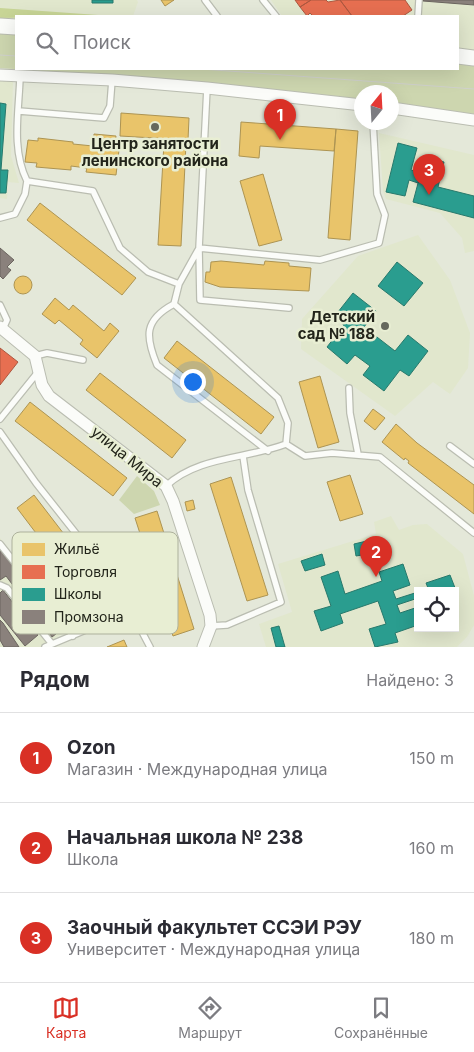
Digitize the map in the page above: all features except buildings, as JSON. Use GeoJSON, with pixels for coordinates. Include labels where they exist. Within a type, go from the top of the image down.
{"type":"FeatureCollection","features":[{"type":"Feature","properties":{"kind":"street"},"geometry":{"type":"LineString","coordinates":[[0,26],[15,27]]}},
{"type":"Feature","properties":{"kind":"street"},"geometry":{"type":"LineString","coordinates":[[459,56],[474,58]]}},
{"type":"Feature","properties":{"kind":"street"},"geometry":{"type":"LineString","coordinates":[[0,75],[112,80],[354,103]]}},
{"type":"Feature","properties":{"kind":"street"},"geometry":{"type":"LineString","coordinates":[[399,109],[474,120]]}},
{"type":"Feature","properties":{"kind":"street"},"geometry":{"type":"LineString","coordinates":[[2,328],[35,356]]}},
{"type":"Feature","properties":{"kind":"street","name":"улица Мира"},"geometry":{"type":"LineString","coordinates":[[35,356],[42,385],[50,396],[166,486],[210,615],[211,626]]}},
{"type":"Feature","properties":{"kind":"street"},"geometry":{"type":"LineString","coordinates":[[203,647],[211,626]]}},
{"type":"Feature","properties":{"kind":"lane"},"geometry":{"type":"LineString","coordinates":[[205,0],[216,15]]}},
{"type":"Feature","properties":{"kind":"lane"},"geometry":{"type":"LineString","coordinates":[[264,0],[275,15]]}},
{"type":"Feature","properties":{"kind":"lane"},"geometry":{"type":"LineString","coordinates":[[418,15],[419,0]]}},
{"type":"Feature","properties":{"kind":"lane"},"geometry":{"type":"LineString","coordinates":[[0,218],[15,214],[25,194],[27,181],[21,170],[17,152],[20,77]]}},
{"type":"Feature","properties":{"kind":"lane"},"geometry":{"type":"LineString","coordinates":[[19,111],[104,118],[110,106],[112,80]]}},
{"type":"Feature","properties":{"kind":"lane"},"geometry":{"type":"LineString","coordinates":[[207,88],[199,248],[200,300],[289,308]]}},
{"type":"Feature","properties":{"kind":"lane"},"geometry":{"type":"LineString","coordinates":[[199,248],[320,260],[379,243],[386,215],[377,194],[373,130]]}},
{"type":"Feature","properties":{"kind":"lane"},"geometry":{"type":"LineString","coordinates":[[27,181],[93,191],[120,248],[148,272],[179,284]]}},
{"type":"Feature","properties":{"kind":"lane"},"geometry":{"type":"LineString","coordinates":[[199,248],[179,284],[174,304],[158,312],[148,330],[150,348],[157,365],[268,451]]}},
{"type":"Feature","properties":{"kind":"lane"},"geometry":{"type":"LineString","coordinates":[[174,304],[278,398],[288,423],[286,444]]}},
{"type":"Feature","properties":{"kind":"lane"},"geometry":{"type":"LineString","coordinates":[[0,305],[7,320],[2,328]]}},
{"type":"Feature","properties":{"kind":"lane"},"geometry":{"type":"LineString","coordinates":[[35,356],[47,353],[83,360]]}},
{"type":"Feature","properties":{"kind":"lane"},"geometry":{"type":"LineString","coordinates":[[0,420],[39,371]]}},
{"type":"Feature","properties":{"kind":"lane"},"geometry":{"type":"LineString","coordinates":[[349,388],[350,413],[358,454]]}},
{"type":"Feature","properties":{"kind":"lane"},"geometry":{"type":"LineString","coordinates":[[0,432],[36,483],[75,532]]}},
{"type":"Feature","properties":{"kind":"lane"},"geometry":{"type":"LineString","coordinates":[[166,486],[191,470],[230,457],[268,451],[286,444]]}},
{"type":"Feature","properties":{"kind":"lane"},"geometry":{"type":"LineString","coordinates":[[286,444],[305,456],[332,453],[380,457],[474,533]]}},
{"type":"Feature","properties":{"kind":"lane"},"geometry":{"type":"LineString","coordinates":[[450,446],[474,464]]}},
{"type":"Feature","properties":{"kind":"lane"},"geometry":{"type":"LineString","coordinates":[[211,626],[227,625],[281,602],[248,490],[243,456]]}},
{"type":"Feature","properties":{"kind":"lane"},"geometry":{"type":"LineString","coordinates":[[0,544],[12,559]]}},
{"type":"Feature","properties":{"kind":"lane"},"geometry":{"type":"LineString","coordinates":[[0,585],[7,588],[12,594]]}},
{"type":"Feature","properties":{"kind":"lane"},"geometry":{"type":"LineString","coordinates":[[44,634],[52,644]]}},
{"type":"Feature","properties":{"kind":"lane"},"geometry":{"type":"LineString","coordinates":[[45,647],[52,644],[63,644],[78,634]]}},
{"type":"Feature","properties":{"kind":"lane"},"geometry":{"type":"LineString","coordinates":[[144,634],[150,647]]}},
{"type":"Feature","properties":{"kind":"shaded area"},"geometry":{"type":"Polygon","coordinates":[[[0,0],[137,0],[138,2],[133,15],[15,15],[15,21],[0,20],[0,0]]]}},
{"type":"Feature","properties":{"kind":"shaded area"},"geometry":{"type":"Polygon","coordinates":[[[271,0],[474,0],[474,52],[459,51],[459,15],[281,15],[271,0]]]}},
{"type":"Feature","properties":{"kind":"shaded area"},"geometry":{"type":"Polygon","coordinates":[[[0,32],[15,33],[15,69],[0,68],[0,32]]]}},
{"type":"Feature","properties":{"kind":"shaded area"},"geometry":{"type":"Polygon","coordinates":[[[474,63],[474,114],[399,104],[399,85],[354,85],[354,98],[216,83],[29,70],[459,70],[459,64],[474,63]]]}},
{"type":"Feature","properties":{"kind":"shaded area"},"geometry":{"type":"Polygon","coordinates":[[[0,80],[13,80],[11,156],[19,183],[8,182],[7,199],[0,198],[0,80]]]}},
{"type":"Feature","properties":{"kind":"shaded area"},"geometry":{"type":"Polygon","coordinates":[[[379,133],[474,155],[474,251],[465,253],[462,238],[440,213],[386,199],[383,191],[379,133]]]}},
{"type":"Feature","properties":{"kind":"shaded area","name":"Детский сад № 188"},"geometry":{"type":"Polygon","coordinates":[[[418,235],[450,280],[470,333],[468,368],[450,394],[433,382],[395,416],[301,349],[302,319],[358,256],[418,235]]]}},
{"type":"Feature","properties":{"kind":"shaded area"},"geometry":{"type":"Polygon","coordinates":[[[137,476],[154,491],[160,505],[134,514],[119,500],[137,476]]]}},
{"type":"Feature","properties":{"kind":"shaded area"},"geometry":{"type":"Polygon","coordinates":[[[391,516],[399,530],[413,525],[427,524],[463,554],[474,596],[474,625],[467,637],[457,647],[266,647],[259,624],[292,612],[278,564],[376,534],[374,522],[391,516]]]}},
{"type":"Feature","properties":{"kind":"shaded area"},"geometry":{"type":"Polygon","coordinates":[[[0,538],[12,554],[12,634],[62,634],[41,647],[0,647],[0,538]]]}},
{"type":"Feature","properties":{"kind":"green space"},"geometry":{"type":"Polygon","coordinates":[[[0,8],[98,15],[15,15],[15,18],[0,18],[0,8]]]}},
{"type":"Feature","properties":{"kind":"tram line"},"geometry":{"type":"LineString","coordinates":[[0,55],[15,56]]}},
{"type":"Feature","properties":{"kind":"tram line"},"geometry":{"type":"LineString","coordinates":[[215,70],[474,89]]}},
{"type":"Feature","properties":{"kind":"place","name":"Центр занятости ленинского района"},"geometry":{"type":"Point","coordinates":[155,127]}},
{"type":"Feature","properties":{"kind":"place","name":"Ozon"},"geometry":{"type":"Point","coordinates":[280,140]}},
{"type":"Feature","properties":{"kind":"place","name":"Заочный факультет ССЭИ РЭУ"},"geometry":{"type":"Point","coordinates":[429,195]}},
{"type":"Feature","properties":{"kind":"place","name":"Детский сад № 188"},"geometry":{"type":"Point","coordinates":[385,326]}},
{"type":"Feature","properties":{"kind":"place","name":"Начальная школа № 238"},"geometry":{"type":"Point","coordinates":[376,577]}}]}
